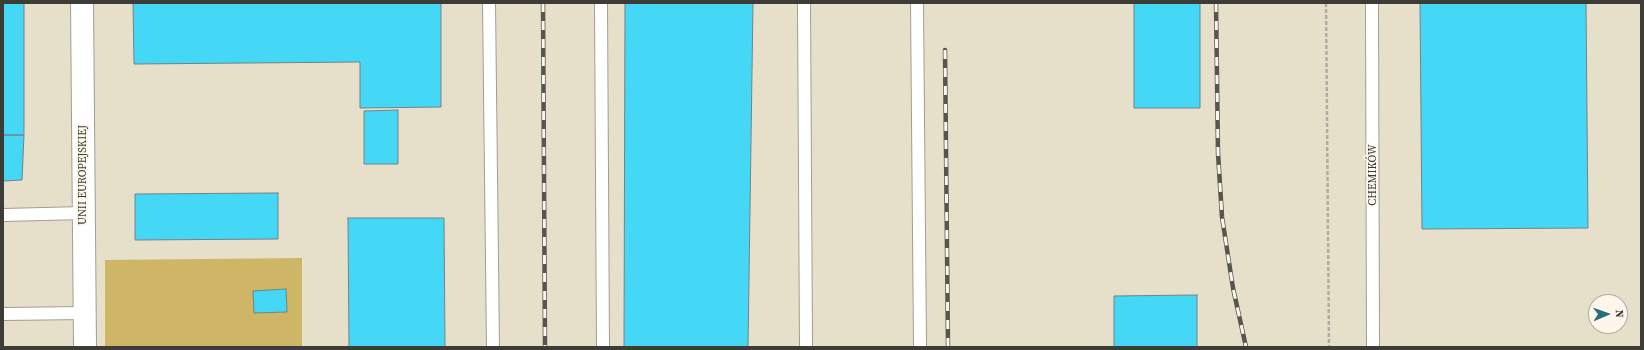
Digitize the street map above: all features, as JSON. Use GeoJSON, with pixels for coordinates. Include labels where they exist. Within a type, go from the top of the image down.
{"type":"FeatureCollection","features":[{"type":"Feature","properties":{"kind":"street","name":"UNII EUROPEJSKIEJ"},"geometry":{"type":"LineString","coordinates":[[82,3],[85,347]]}},
{"type":"Feature","properties":{"kind":"lane"},"geometry":{"type":"LineString","coordinates":[[489,3],[493,347]]}},
{"type":"Feature","properties":{"kind":"lane"},"geometry":{"type":"LineString","coordinates":[[601,3],[603,347]]}},
{"type":"Feature","properties":{"kind":"lane"},"geometry":{"type":"LineString","coordinates":[[804,3],[806,347]]}},
{"type":"Feature","properties":{"kind":"lane"},"geometry":{"type":"LineString","coordinates":[[918,3],[920,347]]}},
{"type":"Feature","properties":{"kind":"lane","name":"CHEMIKÓW"},"geometry":{"type":"LineString","coordinates":[[1372,3],[1373,347]]}},
{"type":"Feature","properties":{"kind":"lane"},"geometry":{"type":"LineString","coordinates":[[3,215],[84,213]]}},
{"type":"Feature","properties":{"kind":"lane"},"geometry":{"type":"LineString","coordinates":[[3,314],[84,313]]}},
{"type":"Feature","properties":{"kind":"path"},"geometry":{"type":"LineString","coordinates":[[1326,3],[1329,347]]}},
{"type":"Feature","properties":{"kind":"shaded area"},"geometry":{"type":"Polygon","coordinates":[[[3,3],[1641,3],[1641,347],[3,347],[3,3]]]}},
{"type":"Feature","properties":{"kind":"shaded area"},"geometry":{"type":"Polygon","coordinates":[[[302,258],[302,347],[105,347],[105,260],[302,258]]]}},
{"type":"Feature","properties":{"kind":"building"},"geometry":{"type":"Polygon","coordinates":[[[3,3],[24,3],[24,135],[3,135],[3,3]]]}},
{"type":"Feature","properties":{"kind":"building"},"geometry":{"type":"Polygon","coordinates":[[[133,3],[441,3],[441,107],[360,108],[360,62],[134,64],[133,3]]]}},
{"type":"Feature","properties":{"kind":"building"},"geometry":{"type":"Polygon","coordinates":[[[625,3],[753,3],[748,347],[624,347],[625,3]]]}},
{"type":"Feature","properties":{"kind":"building"},"geometry":{"type":"Polygon","coordinates":[[[1134,3],[1200,3],[1200,108],[1134,108],[1134,3]]]}},
{"type":"Feature","properties":{"kind":"building"},"geometry":{"type":"Polygon","coordinates":[[[1420,3],[1586,3],[1588,228],[1422,229],[1420,3]]]}},
{"type":"Feature","properties":{"kind":"building"},"geometry":{"type":"Polygon","coordinates":[[[398,110],[398,164],[364,164],[364,111],[398,110]]]}},
{"type":"Feature","properties":{"kind":"building"},"geometry":{"type":"Polygon","coordinates":[[[3,135],[24,135],[22,180],[3,181],[3,135]]]}},
{"type":"Feature","properties":{"kind":"building"},"geometry":{"type":"Polygon","coordinates":[[[278,193],[278,239],[135,240],[135,194],[278,193]]]}},
{"type":"Feature","properties":{"kind":"building"},"geometry":{"type":"Polygon","coordinates":[[[348,218],[444,218],[445,347],[349,347],[348,218]]]}},
{"type":"Feature","properties":{"kind":"building"},"geometry":{"type":"Polygon","coordinates":[[[286,289],[287,312],[254,313],[253,291],[286,289]]]}},
{"type":"Feature","properties":{"kind":"building"},"geometry":{"type":"Polygon","coordinates":[[[1197,295],[1197,347],[1114,347],[1114,296],[1197,295]]]}},
{"type":"Feature","properties":{"kind":"railway"},"geometry":{"type":"LineString","coordinates":[[543,3],[545,347]]}},
{"type":"Feature","properties":{"kind":"railway"},"geometry":{"type":"LineString","coordinates":[[1216,3],[1218,153],[1222,217],[1233,288],[1246,347]]}},
{"type":"Feature","properties":{"kind":"railway"},"geometry":{"type":"LineString","coordinates":[[945,50],[948,347]]}}]}
